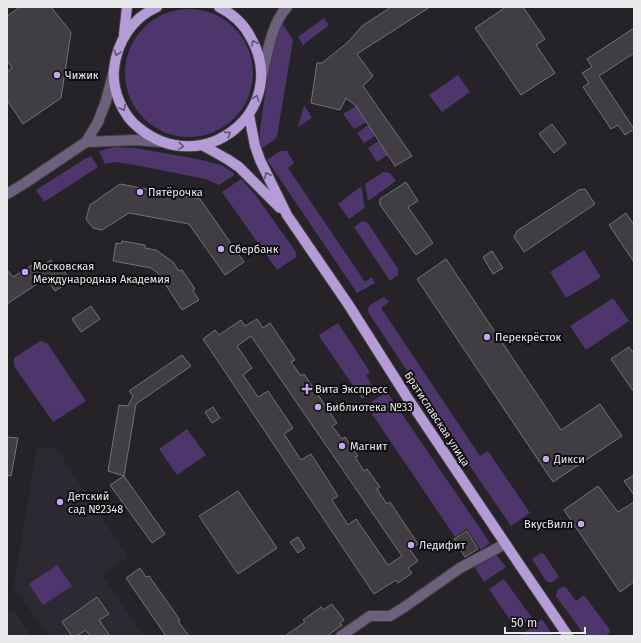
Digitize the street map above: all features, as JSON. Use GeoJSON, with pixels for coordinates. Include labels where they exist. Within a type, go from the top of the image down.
{"type":"FeatureCollection","features":[{"type":"Feature","properties":{"kind":"main road"},"geometry":{"type":"LineString","coordinates":[[124,36],[127,7]]}},
{"type":"Feature","properties":{"kind":"main road"},"geometry":{"type":"LineString","coordinates":[[157,7],[141,16],[124,36],[115,59],[115,86],[119,100],[126,114],[148,135],[161,142],[171,145],[191,147],[215,141],[228,135],[239,126],[248,115],[257,98],[261,80],[258,51],[247,30],[235,17],[219,7]]}},
{"type":"Feature","properties":{"kind":"main road","name":"Братиславская улица"},"geometry":{"type":"LineString","coordinates":[[248,115],[255,146],[260,160],[287,215],[348,304],[407,397],[568,636]]}},
{"type":"Feature","properties":{"kind":"main road","name":"Братиславская улица"},"geometry":{"type":"LineString","coordinates":[[202,145],[239,167],[287,215]]}},
{"type":"Feature","properties":{"kind":"street"},"geometry":{"type":"LineString","coordinates":[[261,80],[271,37],[280,17],[287,7]]}},
{"type":"Feature","properties":{"kind":"street"},"geometry":{"type":"LineString","coordinates":[[7,194],[86,142],[98,122],[106,101],[114,71]]}},
{"type":"Feature","properties":{"kind":"street"},"geometry":{"type":"LineString","coordinates":[[86,142],[135,140],[161,142]]}},
{"type":"Feature","properties":{"kind":"street"},"geometry":{"type":"LineString","coordinates":[[341,636],[370,616],[390,616],[460,568],[505,544]]}},
{"type":"Feature","properties":{"kind":"shaded area"},"geometry":{"type":"Polygon","coordinates":[[[195,9],[219,16],[230,23],[239,32],[248,48],[252,60],[252,86],[246,103],[239,114],[230,123],[219,130],[202,136],[183,137],[159,130],[148,123],[139,114],[132,103],[126,86],[125,67],[132,43],[139,32],[148,23],[159,16],[176,10],[195,9]]]}},
{"type":"Feature","properties":{"kind":"shaded area"},"geometry":{"type":"Polygon","coordinates":[[[324,18],[329,25],[303,45],[298,37],[324,18]]]}},
{"type":"Feature","properties":{"kind":"shaded area"},"geometry":{"type":"Polygon","coordinates":[[[282,23],[293,40],[277,136],[274,140],[261,149],[260,129],[270,61],[273,45],[282,23]]]}},
{"type":"Feature","properties":{"kind":"shaded area"},"geometry":{"type":"Polygon","coordinates":[[[458,75],[470,92],[442,112],[429,95],[458,75]]]}},
{"type":"Feature","properties":{"kind":"shaded area"},"geometry":{"type":"Polygon","coordinates":[[[304,105],[312,118],[298,127],[304,105]]]}},
{"type":"Feature","properties":{"kind":"shaded area"},"geometry":{"type":"Polygon","coordinates":[[[356,106],[366,122],[354,129],[343,114],[356,106]]]}},
{"type":"Feature","properties":{"kind":"shaded area"},"geometry":{"type":"Polygon","coordinates":[[[368,125],[375,136],[364,143],[357,133],[368,125]]]}},
{"type":"Feature","properties":{"kind":"shaded area"},"geometry":{"type":"Polygon","coordinates":[[[378,141],[388,155],[377,162],[368,148],[378,141]]]}},
{"type":"Feature","properties":{"kind":"shaded area"},"geometry":{"type":"Polygon","coordinates":[[[114,147],[135,148],[198,159],[221,165],[234,173],[233,176],[219,185],[205,179],[140,166],[115,162],[105,164],[99,151],[114,147]]]}},
{"type":"Feature","properties":{"kind":"shaded area"},"geometry":{"type":"Polygon","coordinates":[[[280,151],[287,151],[294,163],[288,168],[365,282],[372,277],[375,283],[357,293],[267,160],[280,151]]]}},
{"type":"Feature","properties":{"kind":"shaded area"},"geometry":{"type":"Polygon","coordinates":[[[91,156],[98,167],[44,202],[36,190],[91,156]]]}},
{"type":"Feature","properties":{"kind":"shaded area"},"geometry":{"type":"Polygon","coordinates":[[[383,172],[390,173],[396,181],[368,201],[365,184],[383,172]]]}},
{"type":"Feature","properties":{"kind":"shaded area"},"geometry":{"type":"Polygon","coordinates":[[[241,179],[254,193],[296,252],[296,257],[277,270],[222,192],[241,179]]]}},
{"type":"Feature","properties":{"kind":"shaded area"},"geometry":{"type":"Polygon","coordinates":[[[360,187],[362,188],[364,205],[366,207],[349,219],[338,204],[360,187]]]}},
{"type":"Feature","properties":{"kind":"shaded area"},"geometry":{"type":"Polygon","coordinates":[[[362,221],[368,223],[398,269],[398,275],[390,281],[354,227],[362,221]]]}},
{"type":"Feature","properties":{"kind":"shaded area"},"geometry":{"type":"Polygon","coordinates":[[[584,250],[601,277],[566,298],[550,272],[584,250]]]}},
{"type":"Feature","properties":{"kind":"shaded area"},"geometry":{"type":"Polygon","coordinates":[[[384,297],[389,302],[381,308],[480,456],[488,451],[530,513],[511,526],[368,312],[370,305],[384,297]]]}},
{"type":"Feature","properties":{"kind":"shaded area"},"geometry":{"type":"Polygon","coordinates":[[[613,298],[629,321],[586,350],[570,326],[613,298]]]}},
{"type":"Feature","properties":{"kind":"shaded area"},"geometry":{"type":"Polygon","coordinates":[[[338,323],[370,372],[366,375],[375,391],[362,399],[319,336],[338,323]]]}},
{"type":"Feature","properties":{"kind":"shaded area"},"geometry":{"type":"Polygon","coordinates":[[[40,341],[47,343],[86,401],[53,422],[14,366],[14,358],[40,341]]]}},
{"type":"Feature","properties":{"kind":"shaded area"},"geometry":{"type":"Polygon","coordinates":[[[387,392],[490,543],[481,550],[467,529],[455,537],[366,405],[387,392]]]}},
{"type":"Feature","properties":{"kind":"shaded area"},"geometry":{"type":"Polygon","coordinates":[[[187,429],[206,455],[177,475],[159,449],[187,429]]]}},
{"type":"Feature","properties":{"kind":"shaded area","name":"Детский сад №2348"},"geometry":{"type":"Polygon","coordinates":[[[37,447],[56,448],[128,557],[102,575],[144,636],[48,636],[14,586],[37,447]]]}},
{"type":"Feature","properties":{"kind":"shaded area"},"geometry":{"type":"Polygon","coordinates":[[[495,553],[506,567],[484,582],[474,566],[495,553]]]}},
{"type":"Feature","properties":{"kind":"shaded area"},"geometry":{"type":"Polygon","coordinates":[[[541,553],[544,554],[559,577],[552,582],[548,582],[545,579],[532,559],[541,553]]]}},
{"type":"Feature","properties":{"kind":"shaded area"},"geometry":{"type":"Polygon","coordinates":[[[57,565],[72,586],[43,605],[29,584],[57,565]]]}},
{"type":"Feature","properties":{"kind":"shaded area"},"geometry":{"type":"Polygon","coordinates":[[[504,579],[532,618],[516,629],[489,589],[504,579]]]}},
{"type":"Feature","properties":{"kind":"shaded area"},"geometry":{"type":"Polygon","coordinates":[[[565,586],[576,601],[584,595],[610,632],[605,636],[585,636],[556,596],[558,589],[565,586]]]}},
{"type":"Feature","properties":{"kind":"shaded area"},"geometry":{"type":"Polygon","coordinates":[[[14,610],[31,636],[7,636],[7,614],[14,610]]]}},
{"type":"Feature","properties":{"kind":"shaded area"},"geometry":{"type":"Polygon","coordinates":[[[542,619],[553,636],[521,636],[521,635],[542,619]]]}},
{"type":"Feature","properties":{"kind":"building"},"geometry":{"type":"Polygon","coordinates":[[[20,7],[51,7],[71,32],[61,98],[23,124],[7,100],[7,72],[12,68],[7,60],[7,16],[20,7]]]}},
{"type":"Feature","properties":{"kind":"building"},"geometry":{"type":"Polygon","coordinates":[[[391,7],[430,7],[357,54],[373,76],[363,86],[412,156],[395,166],[356,106],[346,98],[340,110],[311,103],[317,63],[322,63],[348,42],[362,26],[391,7]]]}},
{"type":"Feature","properties":{"kind":"building"},"geometry":{"type":"Polygon","coordinates":[[[506,7],[523,7],[545,39],[536,45],[555,73],[521,95],[475,28],[506,7]]]}},
{"type":"Feature","properties":{"kind":"building"},"geometry":{"type":"Polygon","coordinates":[[[634,28],[634,53],[599,76],[634,129],[625,135],[618,125],[611,129],[583,87],[589,83],[582,73],[592,67],[587,59],[634,28]]]}},
{"type":"Feature","properties":{"kind":"building"},"geometry":{"type":"Polygon","coordinates":[[[552,124],[566,143],[554,153],[539,134],[552,124]]]}},
{"type":"Feature","properties":{"kind":"building"},"geometry":{"type":"Polygon","coordinates":[[[406,182],[418,201],[408,207],[433,243],[416,255],[380,205],[380,199],[406,182]]]}},
{"type":"Feature","properties":{"kind":"building"},"geometry":{"type":"Polygon","coordinates":[[[120,184],[200,199],[244,262],[225,275],[189,224],[129,213],[102,230],[93,228],[86,219],[90,205],[120,184]]]}},
{"type":"Feature","properties":{"kind":"building"},"geometry":{"type":"Polygon","coordinates":[[[585,189],[595,204],[524,252],[514,237],[517,231],[579,190],[585,189]]]}},
{"type":"Feature","properties":{"kind":"building"},"geometry":{"type":"Polygon","coordinates":[[[626,213],[634,225],[634,262],[609,225],[626,213]]]}},
{"type":"Feature","properties":{"kind":"building"},"geometry":{"type":"Polygon","coordinates":[[[122,241],[145,245],[145,248],[156,250],[173,262],[179,271],[182,270],[195,289],[193,291],[199,300],[182,310],[158,273],[151,268],[113,261],[116,243],[121,244],[122,241]]]}},
{"type":"Feature","properties":{"kind":"building"},"geometry":{"type":"Polygon","coordinates":[[[492,251],[503,268],[493,274],[483,257],[492,251]]]}},
{"type":"Feature","properties":{"kind":"building"},"geometry":{"type":"Polygon","coordinates":[[[446,259],[561,430],[600,404],[622,436],[553,482],[417,279],[446,259]]]}},
{"type":"Feature","properties":{"kind":"building"},"geometry":{"type":"Polygon","coordinates":[[[51,260],[56,269],[61,267],[71,281],[55,291],[46,278],[7,304],[7,270],[13,277],[37,262],[40,268],[51,260]]]}},
{"type":"Feature","properties":{"kind":"building"},"geometry":{"type":"Polygon","coordinates":[[[91,306],[100,319],[81,332],[72,319],[91,306]]]}},
{"type":"Feature","properties":{"kind":"building"},"geometry":{"type":"Polygon","coordinates":[[[257,319],[263,328],[270,323],[295,360],[291,362],[301,376],[304,374],[337,423],[332,426],[342,439],[345,437],[358,456],[355,457],[364,471],[367,469],[380,487],[377,489],[387,504],[390,502],[418,544],[410,550],[418,561],[408,568],[412,573],[398,583],[396,580],[374,594],[203,339],[215,330],[219,335],[241,320],[245,326],[257,319]],[[251,336],[237,346],[252,368],[243,375],[258,397],[268,391],[293,428],[284,434],[301,460],[311,454],[338,496],[332,500],[348,525],[356,519],[388,565],[402,556],[251,336]]]}},
{"type":"Feature","properties":{"kind":"building"},"geometry":{"type":"Polygon","coordinates":[[[629,347],[634,354],[634,392],[611,359],[629,347]]]}},
{"type":"Feature","properties":{"kind":"building"},"geometry":{"type":"Polygon","coordinates":[[[182,355],[191,366],[136,404],[124,476],[108,471],[119,405],[128,406],[133,396],[129,391],[182,355]]]}},
{"type":"Feature","properties":{"kind":"building"},"geometry":{"type":"Polygon","coordinates":[[[213,407],[220,418],[212,423],[205,412],[213,407]]]}},
{"type":"Feature","properties":{"kind":"building"},"geometry":{"type":"Polygon","coordinates":[[[7,437],[18,438],[11,476],[7,475],[7,437]]]}},
{"type":"Feature","properties":{"kind":"building"},"geometry":{"type":"Polygon","coordinates":[[[634,475],[634,495],[624,481],[634,475]]]}},
{"type":"Feature","properties":{"kind":"building"},"geometry":{"type":"Polygon","coordinates":[[[124,476],[165,534],[152,543],[110,485],[124,476]]]}},
{"type":"Feature","properties":{"kind":"building"},"geometry":{"type":"Polygon","coordinates":[[[598,486],[618,512],[634,502],[634,582],[620,592],[564,510],[598,486]]]}},
{"type":"Feature","properties":{"kind":"building"},"geometry":{"type":"Polygon","coordinates":[[[238,491],[277,548],[238,574],[199,516],[238,491]]]}},
{"type":"Feature","properties":{"kind":"building"},"geometry":{"type":"Polygon","coordinates":[[[467,531],[478,549],[465,557],[454,539],[467,531]]]}},
{"type":"Feature","properties":{"kind":"building"},"geometry":{"type":"Polygon","coordinates":[[[298,537],[305,548],[298,553],[290,542],[298,537]]]}},
{"type":"Feature","properties":{"kind":"building"},"geometry":{"type":"Polygon","coordinates":[[[140,568],[146,577],[149,576],[180,620],[178,621],[189,636],[166,636],[126,578],[140,568]]]}},
{"type":"Feature","properties":{"kind":"building"},"geometry":{"type":"Polygon","coordinates":[[[97,597],[109,614],[99,620],[110,636],[90,636],[86,630],[76,636],[72,636],[62,622],[97,597]]]}},
{"type":"Feature","properties":{"kind":"building"},"geometry":{"type":"Polygon","coordinates":[[[332,604],[344,620],[340,623],[342,625],[327,636],[285,636],[305,622],[303,620],[321,607],[323,610],[332,604]]]}},
{"type":"Feature","properties":{"kind":"place","name":"Чижик"},"geometry":{"type":"Point","coordinates":[57,75]}},
{"type":"Feature","properties":{"kind":"place","name":"Пятёрочка"},"geometry":{"type":"Point","coordinates":[140,192]}},
{"type":"Feature","properties":{"kind":"place","name":"Сбербанк"},"geometry":{"type":"Point","coordinates":[221,249]}},
{"type":"Feature","properties":{"kind":"place","name":"Московская Международная Академия"},"geometry":{"type":"Point","coordinates":[25,272]}},
{"type":"Feature","properties":{"kind":"place","name":"Перекрёсток"},"geometry":{"type":"Point","coordinates":[487,337]}},
{"type":"Feature","properties":{"kind":"place","name":"Вита Экспресс"},"geometry":{"type":"Point","coordinates":[307,389]}},
{"type":"Feature","properties":{"kind":"place","name":"Библиотека №33"},"geometry":{"type":"Point","coordinates":[318,407]}},
{"type":"Feature","properties":{"kind":"place","name":"Магнит"},"geometry":{"type":"Point","coordinates":[342,446]}},
{"type":"Feature","properties":{"kind":"place","name":"Дикси"},"geometry":{"type":"Point","coordinates":[546,459]}},
{"type":"Feature","properties":{"kind":"place","name":"Детский сад №2348"},"geometry":{"type":"Point","coordinates":[60,502]}},
{"type":"Feature","properties":{"kind":"place","name":"ВкусВилл"},"geometry":{"type":"Point","coordinates":[581,524]}},
{"type":"Feature","properties":{"kind":"place","name":"Ледифит"},"geometry":{"type":"Point","coordinates":[411,545]}}]}
